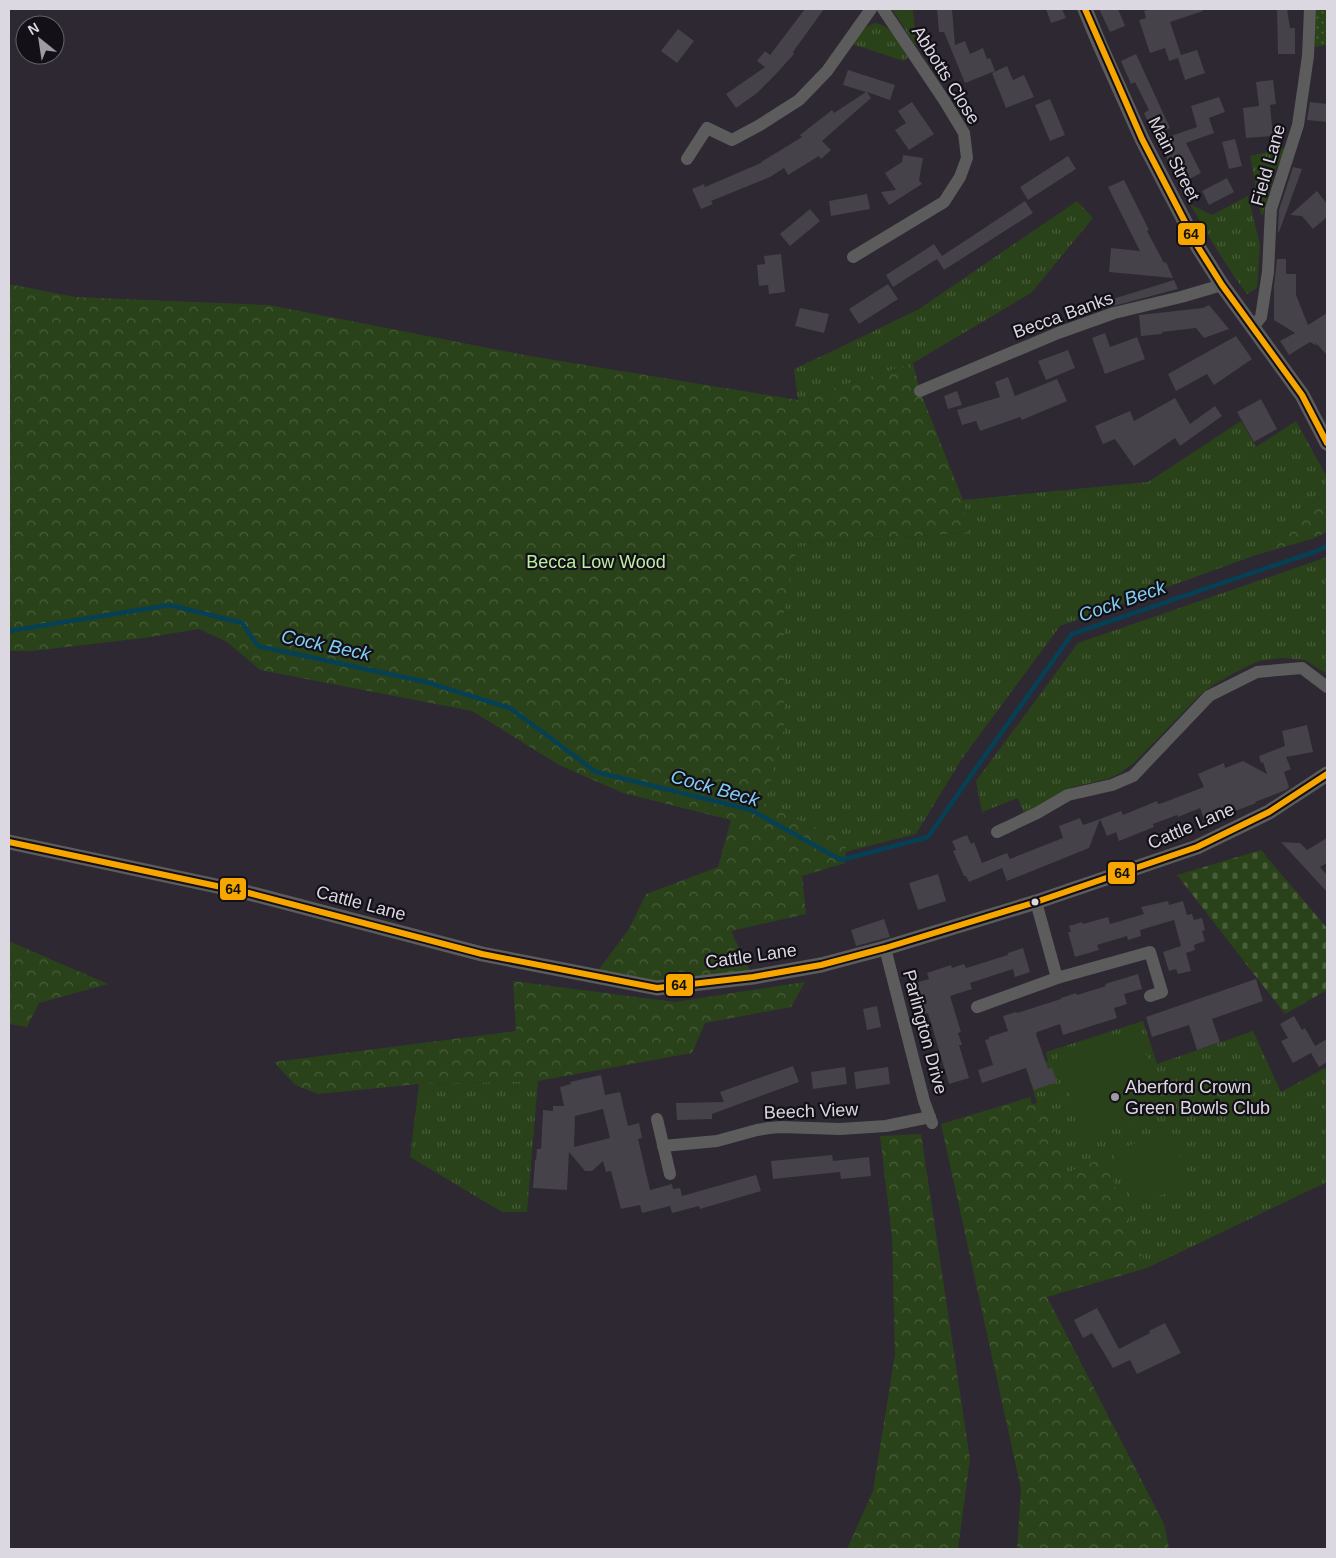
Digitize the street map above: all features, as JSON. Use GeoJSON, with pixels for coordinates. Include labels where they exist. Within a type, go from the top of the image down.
{"type":"FeatureCollection","features":[{"type":"Feature","properties":{"kind":"street"},"geometry":{"type":"LineString","coordinates":[[687,160],[707,128],[732,140],[799,100],[826,71],[871,9]]}},
{"type":"Feature","properties":{"kind":"street","name":"Abbotts Close"},"geometry":{"type":"LineString","coordinates":[[853,257],[944,202],[960,178],[966,158],[964,133],[883,9]]}},
{"type":"Feature","properties":{"kind":"street","name":"Main Street"},"geometry":{"type":"LineString","coordinates":[[1086,9],[1142,139],[1198,247],[1222,285],[1302,395],[1327,443]]}},
{"type":"Feature","properties":{"kind":"street","name":"Field Lane"},"geometry":{"type":"LineString","coordinates":[[1253,327],[1261,317],[1268,272],[1270,209],[1298,125],[1308,56],[1310,9]]}},
{"type":"Feature","properties":{"kind":"street","name":"Becca Banks"},"geometry":{"type":"LineString","coordinates":[[920,391],[1058,333],[1114,313],[1222,285]]}},
{"type":"Feature","properties":{"kind":"street"},"geometry":{"type":"LineString","coordinates":[[997,832],[1037,813],[1068,795],[1112,785],[1133,776],[1209,696],[1257,672],[1302,668],[1327,686]]}},
{"type":"Feature","properties":{"kind":"street","name":"Cattle Lane"},"geometry":{"type":"LineString","coordinates":[[9,842],[245,892],[482,954],[657,988],[753,977],[814,966],[885,948],[1036,902],[1198,847],[1269,812],[1327,774]]}},
{"type":"Feature","properties":{"kind":"street"},"geometry":{"type":"LineString","coordinates":[[1036,902],[1058,978]]}},
{"type":"Feature","properties":{"kind":"street","name":"Parlington Drive"},"geometry":{"type":"LineString","coordinates":[[885,948],[924,1101],[931,1120]]}},
{"type":"Feature","properties":{"kind":"street"},"geometry":{"type":"LineString","coordinates":[[977,1007],[1058,978],[1150,952],[1162,992],[1150,996]]}},
{"type":"Feature","properties":{"kind":"street"},"geometry":{"type":"LineString","coordinates":[[657,1119],[670,1174]]}},
{"type":"Feature","properties":{"kind":"street","name":"Beech View"},"geometry":{"type":"LineString","coordinates":[[663,1146],[717,1142],[769,1128],[840,1129],[886,1126],[931,1120]]}},
{"type":"Feature","properties":{"kind":"green space"},"geometry":{"type":"Polygon","coordinates":[[[892,9],[913,9],[915,45],[892,9]]]}},
{"type":"Feature","properties":{"kind":"green space"},"geometry":{"type":"Polygon","coordinates":[[[1316,9],[1327,9],[1327,45],[1314,47],[1316,9]]]}},
{"type":"Feature","properties":{"kind":"green space"},"geometry":{"type":"Polygon","coordinates":[[[874,23],[886,27],[890,31],[908,58],[904,61],[852,44],[863,29],[874,23]]]}},
{"type":"Feature","properties":{"kind":"green space"},"geometry":{"type":"Polygon","coordinates":[[[1286,148],[1275,171],[1263,215],[1261,215],[1250,156],[1286,148]]]}},
{"type":"Feature","properties":{"kind":"green space"},"geometry":{"type":"Polygon","coordinates":[[[1248,196],[1260,245],[1257,288],[1247,294],[1224,261],[1190,204],[1212,215],[1248,196]]]}},
{"type":"Feature","properties":{"kind":"green space"},"geometry":{"type":"Polygon","coordinates":[[[1077,201],[1093,218],[1031,293],[913,363],[798,400],[794,369],[919,309],[1077,201]]]}},
{"type":"Feature","properties":{"kind":"green space","name":"Becca Low Wood"},"geometry":{"type":"Polygon","coordinates":[[[9,284],[75,297],[269,305],[524,355],[798,400],[913,363],[920,391],[963,500],[968,533],[798,543],[784,612],[784,729],[765,804],[846,842],[845,863],[802,876],[806,914],[731,931],[753,977],[657,988],[594,976],[629,929],[646,894],[718,867],[731,820],[623,793],[559,765],[472,711],[260,670],[227,642],[199,629],[144,638],[32,651],[9,651],[9,284]]]}},
{"type":"Feature","properties":{"kind":"green space"},"geometry":{"type":"Polygon","coordinates":[[[1241,421],[1256,447],[1296,421],[1327,477],[1327,491],[1256,555],[1060,626],[961,760],[916,834],[845,852],[845,842],[764,804],[784,729],[784,612],[798,543],[968,533],[963,500],[1148,482],[1241,421]]]}},
{"type":"Feature","properties":{"kind":"green space"},"geometry":{"type":"Polygon","coordinates":[[[1327,491],[1327,532],[1312,539],[1256,555],[1327,491]]]}},
{"type":"Feature","properties":{"kind":"green space"},"geometry":{"type":"Polygon","coordinates":[[[1327,557],[1327,674],[1305,660],[1282,658],[1259,661],[1213,685],[1199,696],[1134,763],[1120,773],[1108,779],[1072,787],[1024,814],[1018,798],[982,812],[976,781],[1078,643],[1327,557]]]}},
{"type":"Feature","properties":{"kind":"green space"},"geometry":{"type":"Polygon","coordinates":[[[1261,850],[1327,928],[1327,990],[1285,1014],[1177,875],[1261,850]]]}},
{"type":"Feature","properties":{"kind":"green space"},"geometry":{"type":"Polygon","coordinates":[[[11,942],[108,984],[39,1003],[27,1027],[9,1024],[9,943],[11,942]]]}},
{"type":"Feature","properties":{"kind":"green space"},"geometry":{"type":"Polygon","coordinates":[[[513,981],[675,1002],[805,982],[791,1007],[705,1023],[692,1053],[538,1081],[419,1084],[318,1094],[295,1085],[274,1062],[516,1031],[513,981]]]}},
{"type":"Feature","properties":{"kind":"green space"},"geometry":{"type":"Polygon","coordinates":[[[1143,1021],[1157,1064],[1253,1031],[1281,1092],[1325,1068],[1327,1072],[1327,1182],[1147,1268],[1104,1158],[1066,1174],[1047,1100],[1037,1103],[1026,1068],[1048,1061],[1046,1052],[1143,1021]]]}},
{"type":"Feature","properties":{"kind":"green space","name":"Aberford Crown Green Bowls Club"},"geometry":{"type":"Polygon","coordinates":[[[1138,1029],[1165,1111],[1083,1137],[1057,1055],[1138,1029]]]}},
{"type":"Feature","properties":{"kind":"green space"},"geometry":{"type":"Polygon","coordinates":[[[538,1081],[527,1212],[502,1212],[410,1157],[419,1084],[538,1081]]]}},
{"type":"Feature","properties":{"kind":"green space"},"geometry":{"type":"Polygon","coordinates":[[[1030,1097],[1032,1104],[1047,1100],[1066,1173],[1104,1158],[1147,1268],[1047,1297],[1164,1524],[1169,1549],[1017,1549],[1021,1489],[941,1124],[1030,1097]]]}},
{"type":"Feature","properties":{"kind":"green space"},"geometry":{"type":"Polygon","coordinates":[[[1169,1129],[1191,1183],[1134,1206],[1112,1153],[1169,1129]]]}},
{"type":"Feature","properties":{"kind":"green space"},"geometry":{"type":"Polygon","coordinates":[[[921,1134],[970,1459],[958,1549],[847,1549],[873,1491],[895,1354],[892,1237],[880,1136],[921,1134]]]}},
{"type":"Feature","properties":{"kind":"building"},"geometry":{"type":"Polygon","coordinates":[[[805,9],[824,9],[793,52],[794,54],[757,93],[736,108],[726,94],[765,67],[757,61],[765,51],[770,55],[805,9]]]}},
{"type":"Feature","properties":{"kind":"building"},"geometry":{"type":"Polygon","coordinates":[[[937,9],[952,9],[955,45],[965,41],[970,54],[983,48],[987,59],[990,58],[995,71],[965,83],[944,32],[939,32],[937,9]]]}},
{"type":"Feature","properties":{"kind":"building"},"geometry":{"type":"Polygon","coordinates":[[[1046,9],[1062,9],[1066,18],[1051,23],[1046,9]]]}},
{"type":"Feature","properties":{"kind":"building"},"geometry":{"type":"Polygon","coordinates":[[[1099,9],[1118,9],[1125,26],[1110,32],[1099,9]]]}},
{"type":"Feature","properties":{"kind":"building"},"geometry":{"type":"Polygon","coordinates":[[[1151,9],[1203,9],[1203,11],[1170,22],[1181,55],[1197,50],[1205,73],[1185,80],[1178,58],[1169,61],[1165,48],[1150,53],[1139,20],[1146,18],[1144,11],[1151,9]]]}},
{"type":"Feature","properties":{"kind":"building"},"geometry":{"type":"Polygon","coordinates":[[[1277,9],[1287,9],[1290,28],[1295,28],[1295,54],[1278,54],[1277,9]]]}},
{"type":"Feature","properties":{"kind":"building"},"geometry":{"type":"Polygon","coordinates":[[[678,29],[694,41],[677,63],[661,51],[678,29]]]}},
{"type":"Feature","properties":{"kind":"building"},"geometry":{"type":"Polygon","coordinates":[[[1136,54],[1170,128],[1154,135],[1144,113],[1149,110],[1135,82],[1131,84],[1121,61],[1136,54]]]}},
{"type":"Feature","properties":{"kind":"building"},"geometry":{"type":"Polygon","coordinates":[[[1007,66],[1013,80],[1024,75],[1034,97],[1006,108],[992,73],[1007,66]]]}},
{"type":"Feature","properties":{"kind":"building"},"geometry":{"type":"Polygon","coordinates":[[[848,70],[895,85],[890,100],[867,92],[871,98],[822,141],[831,150],[821,159],[819,156],[788,175],[784,168],[770,177],[711,201],[713,204],[701,209],[692,189],[704,184],[705,187],[761,163],[802,137],[800,135],[832,110],[834,113],[866,92],[843,85],[848,70]]]}},
{"type":"Feature","properties":{"kind":"building"},"geometry":{"type":"Polygon","coordinates":[[[1273,80],[1276,104],[1270,105],[1273,136],[1246,138],[1243,108],[1259,106],[1256,82],[1273,80]]]}},
{"type":"Feature","properties":{"kind":"building"},"geometry":{"type":"Polygon","coordinates":[[[1219,97],[1225,112],[1209,118],[1214,133],[1186,143],[1201,173],[1180,184],[1166,157],[1173,154],[1165,138],[1197,127],[1191,106],[1219,97]]]}},
{"type":"Feature","properties":{"kind":"building"},"geometry":{"type":"Polygon","coordinates":[[[1050,99],[1065,135],[1050,141],[1035,105],[1050,99]]]}},
{"type":"Feature","properties":{"kind":"building"},"geometry":{"type":"Polygon","coordinates":[[[912,102],[934,134],[909,150],[895,130],[906,123],[898,111],[912,102]]]}},
{"type":"Feature","properties":{"kind":"building"},"geometry":{"type":"Polygon","coordinates":[[[1310,102],[1327,104],[1327,122],[1307,120],[1310,102]]]}},
{"type":"Feature","properties":{"kind":"building"},"geometry":{"type":"Polygon","coordinates":[[[1235,139],[1242,166],[1229,169],[1222,142],[1235,139]]]}},
{"type":"Feature","properties":{"kind":"building"},"geometry":{"type":"Polygon","coordinates":[[[903,155],[923,158],[919,180],[922,184],[889,205],[881,192],[896,190],[885,173],[902,162],[903,155]]]}},
{"type":"Feature","properties":{"kind":"building"},"geometry":{"type":"Polygon","coordinates":[[[1068,156],[1076,169],[1028,200],[1020,187],[1068,156]]]}},
{"type":"Feature","properties":{"kind":"building"},"geometry":{"type":"Polygon","coordinates":[[[1293,167],[1302,169],[1278,232],[1279,210],[1293,167]]]}},
{"type":"Feature","properties":{"kind":"building"},"geometry":{"type":"Polygon","coordinates":[[[1227,178],[1234,192],[1209,205],[1202,191],[1227,178]]]}},
{"type":"Feature","properties":{"kind":"building"},"geometry":{"type":"Polygon","coordinates":[[[1124,180],[1149,230],[1147,231],[1164,263],[1166,262],[1173,278],[1109,272],[1111,248],[1140,251],[1108,187],[1124,180]]]}},
{"type":"Feature","properties":{"kind":"building"},"geometry":{"type":"Polygon","coordinates":[[[1317,191],[1327,204],[1327,217],[1313,229],[1302,216],[1290,215],[1317,191]]]}},
{"type":"Feature","properties":{"kind":"building"},"geometry":{"type":"Polygon","coordinates":[[[867,194],[870,209],[831,216],[829,201],[867,194]]]}},
{"type":"Feature","properties":{"kind":"building"},"geometry":{"type":"Polygon","coordinates":[[[1025,201],[1033,213],[944,270],[937,259],[893,287],[886,275],[934,244],[942,256],[1025,201]]]}},
{"type":"Feature","properties":{"kind":"building"},"geometry":{"type":"Polygon","coordinates":[[[810,209],[820,221],[790,246],[780,234],[810,209]]]}},
{"type":"Feature","properties":{"kind":"building"},"geometry":{"type":"Polygon","coordinates":[[[781,254],[785,292],[769,294],[768,285],[759,286],[757,265],[765,264],[764,256],[781,254]]]}},
{"type":"Feature","properties":{"kind":"building"},"geometry":{"type":"Polygon","coordinates":[[[1277,259],[1286,259],[1286,274],[1296,274],[1296,295],[1308,325],[1327,313],[1327,355],[1315,342],[1317,346],[1310,342],[1289,355],[1280,341],[1295,333],[1274,320],[1274,286],[1277,259]]]}},
{"type":"Feature","properties":{"kind":"building"},"geometry":{"type":"Polygon","coordinates":[[[1174,280],[1178,289],[1102,309],[1100,303],[1174,280]]]}},
{"type":"Feature","properties":{"kind":"building"},"geometry":{"type":"Polygon","coordinates":[[[888,284],[898,299],[859,324],[849,309],[888,284]]]}},
{"type":"Feature","properties":{"kind":"building"},"geometry":{"type":"Polygon","coordinates":[[[1209,305],[1229,329],[1204,338],[1196,328],[1141,336],[1139,315],[1203,308],[1209,305]]]}},
{"type":"Feature","properties":{"kind":"building"},"geometry":{"type":"Polygon","coordinates":[[[800,308],[829,314],[824,333],[795,326],[800,308]]]}},
{"type":"Feature","properties":{"kind":"building"},"geometry":{"type":"Polygon","coordinates":[[[1105,333],[1110,347],[1137,337],[1145,359],[1105,374],[1092,338],[1105,333]]]}},
{"type":"Feature","properties":{"kind":"building"},"geometry":{"type":"Polygon","coordinates":[[[1236,336],[1252,359],[1214,385],[1207,374],[1176,391],[1168,374],[1236,336]]]}},
{"type":"Feature","properties":{"kind":"building"},"geometry":{"type":"Polygon","coordinates":[[[1068,350],[1075,368],[1046,380],[1038,361],[1068,350]]]}},
{"type":"Feature","properties":{"kind":"building"},"geometry":{"type":"Polygon","coordinates":[[[1008,377],[1015,396],[1057,379],[1067,401],[1022,420],[1020,417],[980,431],[976,421],[962,425],[957,410],[1000,397],[995,382],[1008,377]]]}},
{"type":"Feature","properties":{"kind":"building"},"geometry":{"type":"Polygon","coordinates":[[[957,391],[962,405],[948,409],[944,396],[957,391]]]}},
{"type":"Feature","properties":{"kind":"building"},"geometry":{"type":"Polygon","coordinates":[[[1175,398],[1190,424],[1215,406],[1222,416],[1180,446],[1175,438],[1134,466],[1115,439],[1103,444],[1095,426],[1130,411],[1134,421],[1175,398]]]}},
{"type":"Feature","properties":{"kind":"building"},"geometry":{"type":"Polygon","coordinates":[[[1261,399],[1277,429],[1254,442],[1237,412],[1261,399]]]}},
{"type":"Feature","properties":{"kind":"building"},"geometry":{"type":"Polygon","coordinates":[[[1307,725],[1313,752],[1286,757],[1291,769],[1284,772],[1289,787],[1286,790],[1233,812],[1234,815],[1220,820],[1218,815],[1204,819],[1200,808],[1153,824],[1154,827],[1119,841],[1116,832],[1107,836],[1100,819],[1121,811],[1123,815],[1157,801],[1158,804],[1165,802],[1204,787],[1198,774],[1224,763],[1225,768],[1243,761],[1267,774],[1259,756],[1285,746],[1282,731],[1307,725]]]}},
{"type":"Feature","properties":{"kind":"building"},"geometry":{"type":"Polygon","coordinates":[[[1080,818],[1083,825],[1100,819],[1089,848],[1007,881],[1002,868],[969,882],[966,876],[964,876],[953,851],[956,850],[952,841],[967,835],[971,844],[974,842],[982,863],[1007,853],[1010,859],[1063,838],[1059,826],[1080,818]]]}},
{"type":"Feature","properties":{"kind":"building"},"geometry":{"type":"Polygon","coordinates":[[[1327,838],[1327,863],[1320,867],[1327,875],[1327,892],[1281,842],[1300,843],[1307,850],[1327,838]]]}},
{"type":"Feature","properties":{"kind":"building"},"geometry":{"type":"Polygon","coordinates":[[[938,874],[946,901],[918,910],[909,883],[938,874]]]}},
{"type":"Feature","properties":{"kind":"building"},"geometry":{"type":"Polygon","coordinates":[[[1168,901],[1169,905],[1183,901],[1187,915],[1192,914],[1194,920],[1202,918],[1205,930],[1202,931],[1205,941],[1194,945],[1195,950],[1186,953],[1191,971],[1178,974],[1176,969],[1169,971],[1163,952],[1181,946],[1174,920],[1140,930],[1141,936],[1128,940],[1127,936],[1097,945],[1099,950],[1075,957],[1068,932],[1071,932],[1069,926],[1108,917],[1110,924],[1144,914],[1141,907],[1168,901]]]}},
{"type":"Feature","properties":{"kind":"building"},"geometry":{"type":"Polygon","coordinates":[[[884,919],[890,937],[856,946],[851,930],[884,919]]]}},
{"type":"Feature","properties":{"kind":"building"},"geometry":{"type":"Polygon","coordinates":[[[1023,948],[1030,972],[1015,977],[1013,969],[970,983],[972,989],[950,996],[961,1032],[958,1033],[962,1045],[959,1045],[969,1078],[949,1084],[928,1013],[925,1014],[915,983],[929,979],[927,973],[951,965],[952,968],[964,964],[966,968],[1008,955],[1008,953],[1023,948]]]}},
{"type":"Feature","properties":{"kind":"building"},"geometry":{"type":"Polygon","coordinates":[[[1138,974],[1142,989],[1124,994],[1127,1004],[1114,1008],[1117,1018],[1063,1035],[1060,1024],[1037,1032],[1036,1034],[1048,1069],[1052,1068],[1057,1082],[1034,1090],[1026,1068],[982,1083],[978,1070],[993,1065],[985,1040],[1008,1031],[1003,1016],[1076,993],[1077,995],[1106,986],[1105,984],[1138,974]]]}},
{"type":"Feature","properties":{"kind":"building"},"geometry":{"type":"Polygon","coordinates":[[[1256,979],[1263,1001],[1212,1019],[1220,1042],[1197,1050],[1189,1025],[1152,1037],[1146,1017],[1256,979]]]}},
{"type":"Feature","properties":{"kind":"building"},"geometry":{"type":"Polygon","coordinates":[[[877,1006],[881,1027],[867,1030],[863,1009],[877,1006]]]}},
{"type":"Feature","properties":{"kind":"building"},"geometry":{"type":"Polygon","coordinates":[[[1294,1016],[1302,1030],[1305,1028],[1315,1046],[1327,1039],[1327,1062],[1319,1067],[1311,1053],[1293,1063],[1281,1041],[1288,1038],[1280,1024],[1294,1016]]]}},
{"type":"Feature","properties":{"kind":"building"},"geometry":{"type":"Polygon","coordinates":[[[793,1066],[799,1082],[712,1114],[712,1119],[677,1120],[676,1103],[724,1102],[720,1092],[793,1066]]]}},
{"type":"Feature","properties":{"kind":"building"},"geometry":{"type":"Polygon","coordinates":[[[845,1067],[847,1084],[813,1089],[811,1072],[845,1067]]]}},
{"type":"Feature","properties":{"kind":"building"},"geometry":{"type":"Polygon","coordinates":[[[888,1067],[890,1084],[856,1089],[854,1072],[888,1067]]]}},
{"type":"Feature","properties":{"kind":"building"},"geometry":{"type":"Polygon","coordinates":[[[601,1075],[605,1095],[620,1092],[628,1126],[639,1123],[642,1138],[638,1139],[650,1190],[672,1184],[673,1189],[680,1188],[682,1196],[756,1175],[761,1191],[700,1209],[699,1206],[672,1213],[670,1206],[642,1213],[640,1205],[621,1209],[611,1171],[606,1172],[603,1161],[592,1171],[585,1171],[569,1152],[567,1190],[533,1188],[537,1149],[541,1149],[543,1110],[553,1111],[553,1106],[564,1106],[560,1087],[571,1084],[570,1082],[601,1075]],[[603,1109],[575,1116],[574,1147],[610,1138],[603,1109]]]}},
{"type":"Feature","properties":{"kind":"building"},"geometry":{"type":"Polygon","coordinates":[[[832,1155],[833,1161],[869,1157],[871,1176],[841,1179],[840,1172],[773,1179],[771,1161],[832,1155]]]}},
{"type":"Feature","properties":{"kind":"building"},"geometry":{"type":"Polygon","coordinates":[[[1097,1308],[1119,1349],[1165,1323],[1181,1353],[1137,1374],[1130,1360],[1113,1368],[1092,1333],[1083,1338],[1074,1320],[1097,1308]]]}},
{"type":"Feature","properties":{"kind":"waterway","name":"Cock Beck"},"geometry":{"type":"LineString","coordinates":[[9,631],[170,605],[242,623],[258,646],[426,682],[510,708],[596,772],[751,810],[841,860],[928,837],[1072,634],[1327,546]]}},
{"type":"Feature","properties":{"kind":"transit line","name":"64"},"geometry":{"type":"LineString","coordinates":[[1085,9],[1142,139],[1198,247],[1222,285],[1302,395],[1327,443]]}},
{"type":"Feature","properties":{"kind":"transit line","name":"64"},"geometry":{"type":"LineString","coordinates":[[9,842],[245,892],[482,954],[657,988],[753,977],[821,965],[885,948],[1036,902],[1197,847],[1269,812],[1327,774]]}},
{"type":"Feature","properties":{"kind":"place","name":"Aberford Crown Green Bowls Club"},"geometry":{"type":"Point","coordinates":[1115,1097]}}]}
